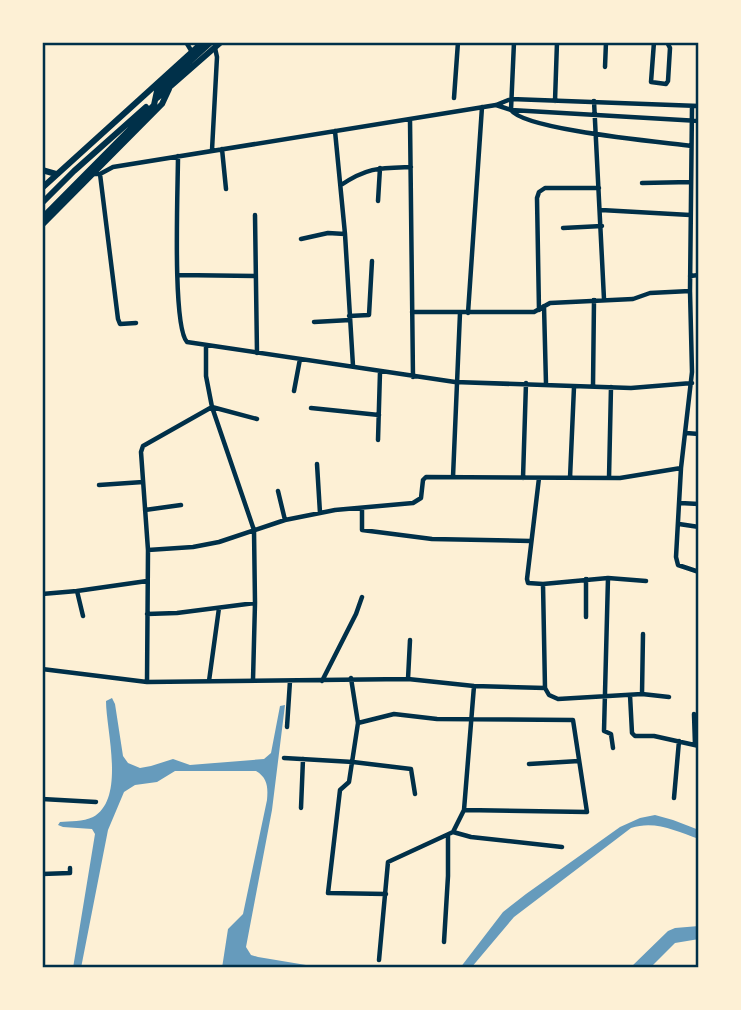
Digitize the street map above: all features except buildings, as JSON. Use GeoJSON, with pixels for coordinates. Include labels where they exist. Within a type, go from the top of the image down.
{"type":"FeatureCollection","features":[{"type":"Feature","properties":{"kind":"main road"},"geometry":{"type":"LineString","coordinates":[[42,188],[203,42]]}},
{"type":"Feature","properties":{"kind":"main road"},"geometry":{"type":"LineString","coordinates":[[42,219],[94,174],[154,105],[157,91],[213,45],[221,42]]}},
{"type":"Feature","properties":{"kind":"main road"},"geometry":{"type":"LineString","coordinates":[[42,203],[213,45]]}},
{"type":"Feature","properties":{"kind":"main road"},"geometry":{"type":"LineString","coordinates":[[42,225],[162,104],[171,85]]}},
{"type":"Feature","properties":{"kind":"main road"},"geometry":{"type":"LineString","coordinates":[[42,170],[57,174]]}},
{"type":"Feature","properties":{"kind":"street"},"geometry":{"type":"LineString","coordinates":[[186,42],[192,52]]}},
{"type":"Feature","properties":{"kind":"street"},"geometry":{"type":"LineString","coordinates":[[454,98],[458,42]]}},
{"type":"Feature","properties":{"kind":"street"},"geometry":{"type":"LineString","coordinates":[[511,110],[514,42]]}},
{"type":"Feature","properties":{"kind":"street"},"geometry":{"type":"LineString","coordinates":[[555,100],[557,42]]}},
{"type":"Feature","properties":{"kind":"street"},"geometry":{"type":"LineString","coordinates":[[605,67],[606,42]]}},
{"type":"Feature","properties":{"kind":"street"},"geometry":{"type":"LineString","coordinates":[[654,42],[667,43],[670,48],[666,84],[651,82],[654,42]]}},
{"type":"Feature","properties":{"kind":"street"},"geometry":{"type":"LineString","coordinates":[[212,150],[217,57],[213,45]]}},
{"type":"Feature","properties":{"kind":"street"},"geometry":{"type":"LineString","coordinates":[[136,323],[120,324],[118,319],[94,174],[113,167],[410,120],[496,105],[511,99],[699,106]]}},
{"type":"Feature","properties":{"kind":"street"},"geometry":{"type":"LineString","coordinates":[[594,101],[604,300]]}},
{"type":"Feature","properties":{"kind":"street"},"geometry":{"type":"LineString","coordinates":[[496,105],[511,110],[699,121]]}},
{"type":"Feature","properties":{"kind":"street"},"geometry":{"type":"LineString","coordinates":[[692,106],[692,383],[681,468],[676,557],[678,565],[699,572]]}},
{"type":"Feature","properties":{"kind":"street"},"geometry":{"type":"LineString","coordinates":[[468,313],[482,107]]}},
{"type":"Feature","properties":{"kind":"street"},"geometry":{"type":"LineString","coordinates":[[511,110],[521,118],[595,134],[691,146]]}},
{"type":"Feature","properties":{"kind":"street"},"geometry":{"type":"LineString","coordinates":[[410,120],[413,376]]}},
{"type":"Feature","properties":{"kind":"street"},"geometry":{"type":"LineString","coordinates":[[335,131],[345,234],[353,366]]}},
{"type":"Feature","properties":{"kind":"street"},"geometry":{"type":"LineString","coordinates":[[222,149],[226,189]]}},
{"type":"Feature","properties":{"kind":"street"},"geometry":{"type":"LineString","coordinates":[[178,156],[178,275],[183,338],[187,342],[455,382],[631,388],[692,383]]}},
{"type":"Feature","properties":{"kind":"street"},"geometry":{"type":"LineString","coordinates":[[691,160],[699,161]]}},
{"type":"Feature","properties":{"kind":"street"},"geometry":{"type":"LineString","coordinates":[[341,185],[360,173],[380,168],[411,167]]}},
{"type":"Feature","properties":{"kind":"street"},"geometry":{"type":"LineString","coordinates":[[378,201],[380,168]]}},
{"type":"Feature","properties":{"kind":"street"},"geometry":{"type":"LineString","coordinates":[[642,183],[691,182]]}},
{"type":"Feature","properties":{"kind":"street"},"geometry":{"type":"LineString","coordinates":[[539,310],[539,192],[545,188],[599,188]]}},
{"type":"Feature","properties":{"kind":"street"},"geometry":{"type":"LineString","coordinates":[[601,210],[690,215]]}},
{"type":"Feature","properties":{"kind":"street"},"geometry":{"type":"LineString","coordinates":[[255,215],[257,354]]}},
{"type":"Feature","properties":{"kind":"street"},"geometry":{"type":"LineString","coordinates":[[563,228],[602,226]]}},
{"type":"Feature","properties":{"kind":"street"},"geometry":{"type":"LineString","coordinates":[[301,240],[328,233],[345,234]]}},
{"type":"Feature","properties":{"kind":"street"},"geometry":{"type":"LineString","coordinates":[[314,321],[369,315],[372,261]]}},
{"type":"Feature","properties":{"kind":"street"},"geometry":{"type":"LineString","coordinates":[[178,275],[255,276]]}},
{"type":"Feature","properties":{"kind":"street"},"geometry":{"type":"LineString","coordinates":[[690,276],[699,275]]}},
{"type":"Feature","properties":{"kind":"street"},"geometry":{"type":"LineString","coordinates":[[412,312],[539,310],[550,303],[633,299],[650,293],[690,291]]}},
{"type":"Feature","properties":{"kind":"street"},"geometry":{"type":"LineString","coordinates":[[593,386],[594,300]]}},
{"type":"Feature","properties":{"kind":"street"},"geometry":{"type":"LineString","coordinates":[[544,306],[546,384]]}},
{"type":"Feature","properties":{"kind":"street"},"geometry":{"type":"LineString","coordinates":[[453,477],[460,313]]}},
{"type":"Feature","properties":{"kind":"street"},"geometry":{"type":"LineString","coordinates":[[206,345],[206,376],[212,407],[254,530],[253,680]]}},
{"type":"Feature","properties":{"kind":"street"},"geometry":{"type":"LineString","coordinates":[[691,350],[699,350]]}},
{"type":"Feature","properties":{"kind":"street"},"geometry":{"type":"LineString","coordinates":[[294,391],[300,359]]}},
{"type":"Feature","properties":{"kind":"street"},"geometry":{"type":"LineString","coordinates":[[378,440],[380,372]]}},
{"type":"Feature","properties":{"kind":"street"},"geometry":{"type":"LineString","coordinates":[[692,372],[699,372]]}},
{"type":"Feature","properties":{"kind":"street"},"geometry":{"type":"LineString","coordinates":[[523,478],[526,383]]}},
{"type":"Feature","properties":{"kind":"street"},"geometry":{"type":"LineString","coordinates":[[570,478],[573,387]]}},
{"type":"Feature","properties":{"kind":"street"},"geometry":{"type":"LineString","coordinates":[[609,478],[611,387]]}},
{"type":"Feature","properties":{"kind":"street"},"geometry":{"type":"LineString","coordinates":[[147,682],[148,550],[143,446],[212,407],[257,419]]}},
{"type":"Feature","properties":{"kind":"street"},"geometry":{"type":"LineString","coordinates":[[311,408],[379,415]]}},
{"type":"Feature","properties":{"kind":"street"},"geometry":{"type":"LineString","coordinates":[[686,433],[699,434]]}},
{"type":"Feature","properties":{"kind":"street"},"geometry":{"type":"LineString","coordinates":[[317,464],[320,513]]}},
{"type":"Feature","properties":{"kind":"street"},"geometry":{"type":"LineString","coordinates":[[148,550],[219,542],[285,520],[320,513],[413,503],[421,498],[423,480],[426,477],[609,478],[681,468]]}},
{"type":"Feature","properties":{"kind":"street"},"geometry":{"type":"LineString","coordinates":[[539,478],[528,583],[608,578],[646,581]]}},
{"type":"Feature","properties":{"kind":"street"},"geometry":{"type":"LineString","coordinates":[[99,485],[143,482]]}},
{"type":"Feature","properties":{"kind":"street"},"geometry":{"type":"LineString","coordinates":[[278,491],[285,520]]}},
{"type":"Feature","properties":{"kind":"street"},"geometry":{"type":"LineString","coordinates":[[680,503],[699,504]]}},
{"type":"Feature","properties":{"kind":"street"},"geometry":{"type":"LineString","coordinates":[[145,510],[181,505]]}},
{"type":"Feature","properties":{"kind":"street"},"geometry":{"type":"LineString","coordinates":[[362,508],[362,530],[432,539],[531,541]]}},
{"type":"Feature","properties":{"kind":"street"},"geometry":{"type":"LineString","coordinates":[[679,524],[699,527]]}},
{"type":"Feature","properties":{"kind":"street"},"geometry":{"type":"LineString","coordinates":[[608,578],[604,731],[611,734],[613,748]]}},
{"type":"Feature","properties":{"kind":"street"},"geometry":{"type":"LineString","coordinates":[[586,579],[586,617]]}},
{"type":"Feature","properties":{"kind":"street"},"geometry":{"type":"LineString","coordinates":[[42,594],[77,592],[147,581]]}},
{"type":"Feature","properties":{"kind":"street"},"geometry":{"type":"LineString","coordinates":[[543,583],[545,688],[550,695],[558,699],[642,694],[668,696]]}},
{"type":"Feature","properties":{"kind":"street"},"geometry":{"type":"LineString","coordinates":[[77,592],[83,617]]}},
{"type":"Feature","properties":{"kind":"street"},"geometry":{"type":"LineString","coordinates":[[321,681],[362,597]]}},
{"type":"Feature","properties":{"kind":"street"},"geometry":{"type":"LineString","coordinates":[[147,614],[255,603]]}},
{"type":"Feature","properties":{"kind":"street"},"geometry":{"type":"LineString","coordinates":[[209,681],[219,608]]}},
{"type":"Feature","properties":{"kind":"street"},"geometry":{"type":"LineString","coordinates":[[642,694],[643,634]]}},
{"type":"Feature","properties":{"kind":"street"},"geometry":{"type":"LineString","coordinates":[[408,679],[410,640]]}},
{"type":"Feature","properties":{"kind":"street"},"geometry":{"type":"LineString","coordinates":[[42,669],[147,682],[321,681],[351,678],[545,688]]}},
{"type":"Feature","properties":{"kind":"street"},"geometry":{"type":"LineString","coordinates":[[351,678],[358,723],[349,782],[340,790],[328,893],[386,894]]}},
{"type":"Feature","properties":{"kind":"street"},"geometry":{"type":"LineString","coordinates":[[287,727],[290,681]]}},
{"type":"Feature","properties":{"kind":"street"},"geometry":{"type":"LineString","coordinates":[[444,942],[450,834],[464,810],[474,686]]}},
{"type":"Feature","properties":{"kind":"street"},"geometry":{"type":"LineString","coordinates":[[630,695],[632,733],[635,736],[654,736],[697,745],[694,714]]}},
{"type":"Feature","properties":{"kind":"street"},"geometry":{"type":"LineString","coordinates":[[358,723],[394,715],[437,719],[572,720],[587,812],[464,810]]}},
{"type":"Feature","properties":{"kind":"street"},"geometry":{"type":"LineString","coordinates":[[674,798],[679,741]]}},
{"type":"Feature","properties":{"kind":"street"},"geometry":{"type":"LineString","coordinates":[[284,758],[411,769],[415,794]]}},
{"type":"Feature","properties":{"kind":"street"},"geometry":{"type":"LineString","coordinates":[[301,808],[303,759]]}},
{"type":"Feature","properties":{"kind":"street"},"geometry":{"type":"LineString","coordinates":[[529,764],[579,761]]}},
{"type":"Feature","properties":{"kind":"street"},"geometry":{"type":"LineString","coordinates":[[42,800],[96,802]]}},
{"type":"Feature","properties":{"kind":"street"},"geometry":{"type":"LineString","coordinates":[[379,960],[388,862],[450,834],[562,846]]}},
{"type":"Feature","properties":{"kind":"street"},"geometry":{"type":"LineString","coordinates":[[42,874],[70,873],[70,868]]}},
{"type":"Feature","properties":{"kind":"water"},"geometry":{"type":"Polygon","coordinates":[[[112,698],[123,756],[128,763],[140,768],[173,759],[190,765],[264,759],[271,753],[280,706],[285,705],[272,810],[246,947],[251,955],[258,957],[324,968],[222,968],[228,929],[243,914],[267,800],[266,784],[256,771],[175,771],[157,782],[135,785],[124,792],[108,830],[81,968],[73,968],[95,834],[92,829],[58,825],[60,822],[81,821],[93,817],[103,808],[109,795],[112,763],[106,701],[112,698]]]}},
{"type":"Feature","properties":{"kind":"water"},"geometry":{"type":"Polygon","coordinates":[[[655,815],[699,830],[699,839],[657,826],[631,828],[514,917],[471,968],[460,968],[503,912],[620,827],[655,815]]]}},
{"type":"Feature","properties":{"kind":"water"},"geometry":{"type":"Polygon","coordinates":[[[699,926],[699,939],[675,943],[650,968],[630,968],[668,931],[699,926]]]}}]}
